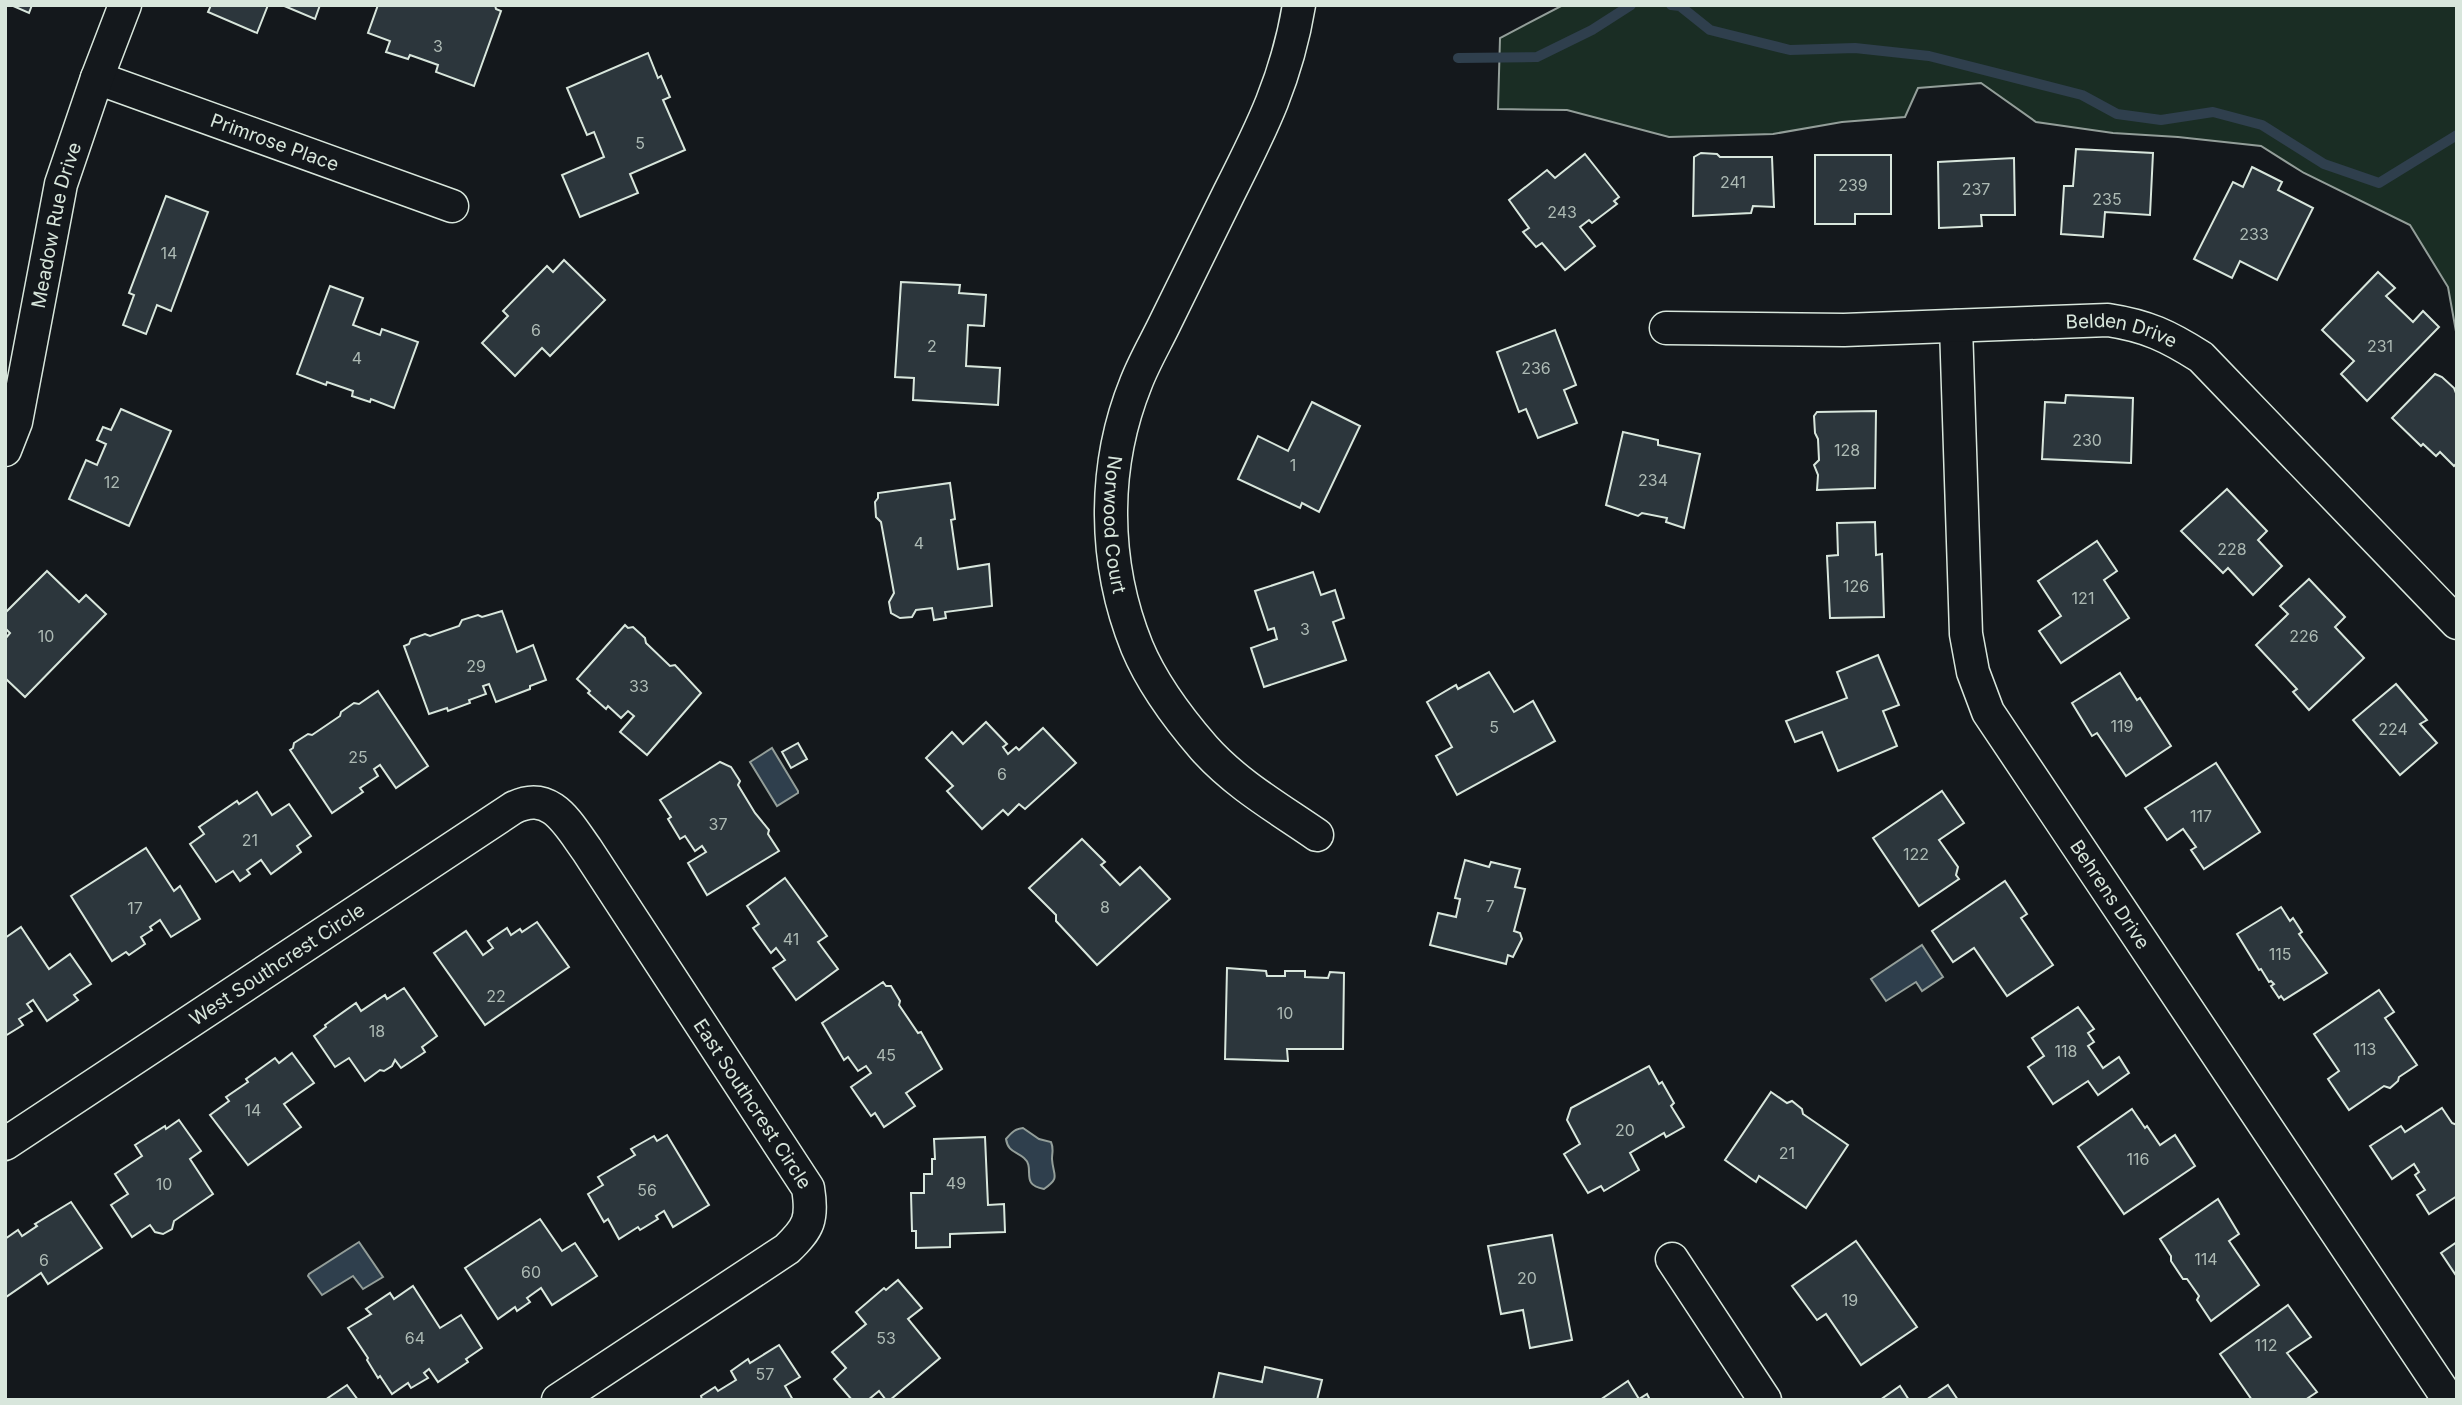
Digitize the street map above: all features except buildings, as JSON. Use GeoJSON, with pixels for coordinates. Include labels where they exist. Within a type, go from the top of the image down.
{"type":"FeatureCollection","features":[{"type":"Feature","properties":{"kind":"street","name":"Meadow Rue Drive"},"geometry":{"type":"LineString","coordinates":[[5,450],[14,429],[61,184],[125,5]]}},
{"type":"Feature","properties":{"kind":"street","name":"Norwood Court"},"geometry":{"type":"LineString","coordinates":[[1298,5],[1293,40],[1268,115],[1136,383],[1119,435],[1113,475],[1111,546],[1120,596],[1138,648],[1168,702],[1205,749],[1241,783],[1317,835]]}},
{"type":"Feature","properties":{"kind":"street","name":"Primrose Place"},"geometry":{"type":"LineString","coordinates":[[97,78],[452,206]]}},
{"type":"Feature","properties":{"kind":"street","name":"Belden Drive"},"geometry":{"type":"LineString","coordinates":[[1667,328],[1844,330],[2108,320],[2133,324],[2169,337],[2201,357],[2457,623]]}},
{"type":"Feature","properties":{"kind":"street","name":"Behrens Drive"},"geometry":{"type":"LineString","coordinates":[[1956,326],[1966,634],[1973,672],[1988,712],[2449,1400]]}},
{"type":"Feature","properties":{"kind":"street","name":"West Southcrest Circle"},"geometry":{"type":"LineString","coordinates":[[5,1144],[513,808],[533,802],[552,807]]}},
{"type":"Feature","properties":{"kind":"street","name":"East Southcrest Circle"},"geometry":{"type":"LineString","coordinates":[[552,807],[563,817],[587,850],[808,1188],[811,1216],[806,1228],[787,1250],[558,1400]]}},
{"type":"Feature","properties":{"kind":"street"},"geometry":{"type":"LineString","coordinates":[[1672,1259],[1765,1400]]}},
{"type":"Feature","properties":{"kind":"green space"},"geometry":{"type":"Polygon","coordinates":[[[1563,5],[2457,5],[2457,337],[2448,287],[2410,225],[2304,173],[2261,146],[2113,133],[2036,122],[1981,83],[1918,88],[1905,117],[1842,122],[1773,134],[1669,137],[1567,110],[1498,109],[1500,38],[1563,5]]]}},
{"type":"Feature","properties":{"kind":"water"},"geometry":{"type":"Polygon","coordinates":[[[772,748],[798,791],[777,806],[750,762],[772,748]]]}},
{"type":"Feature","properties":{"kind":"water"},"geometry":{"type":"Polygon","coordinates":[[[1922,945],[1943,977],[1922,991],[1916,982],[1886,1001],[1871,979],[1922,945]]]}},
{"type":"Feature","properties":{"kind":"water"},"geometry":{"type":"Polygon","coordinates":[[[1023,1128],[1052,1144],[1055,1176],[1044,1189],[1032,1184],[1027,1162],[1010,1149],[1007,1143],[1006,1139],[1012,1133],[1023,1128]]]}},
{"type":"Feature","properties":{"kind":"water"},"geometry":{"type":"Polygon","coordinates":[[[359,1242],[383,1277],[363,1289],[353,1276],[322,1295],[309,1274],[359,1242]]]}},
{"type":"Feature","properties":{"kind":"waterway"},"geometry":{"type":"LineString","coordinates":[[1458,58],[1537,57],[1592,30],[1631,5]]}},
{"type":"Feature","properties":{"kind":"waterway"},"geometry":{"type":"LineString","coordinates":[[1671,5],[1680,6],[1710,30],[1790,50],[1855,48],[1929,56],[2082,95],[2117,114],[2161,120],[2213,112],[2262,125],[2324,164],[2379,183],[2457,135]]}}]}
